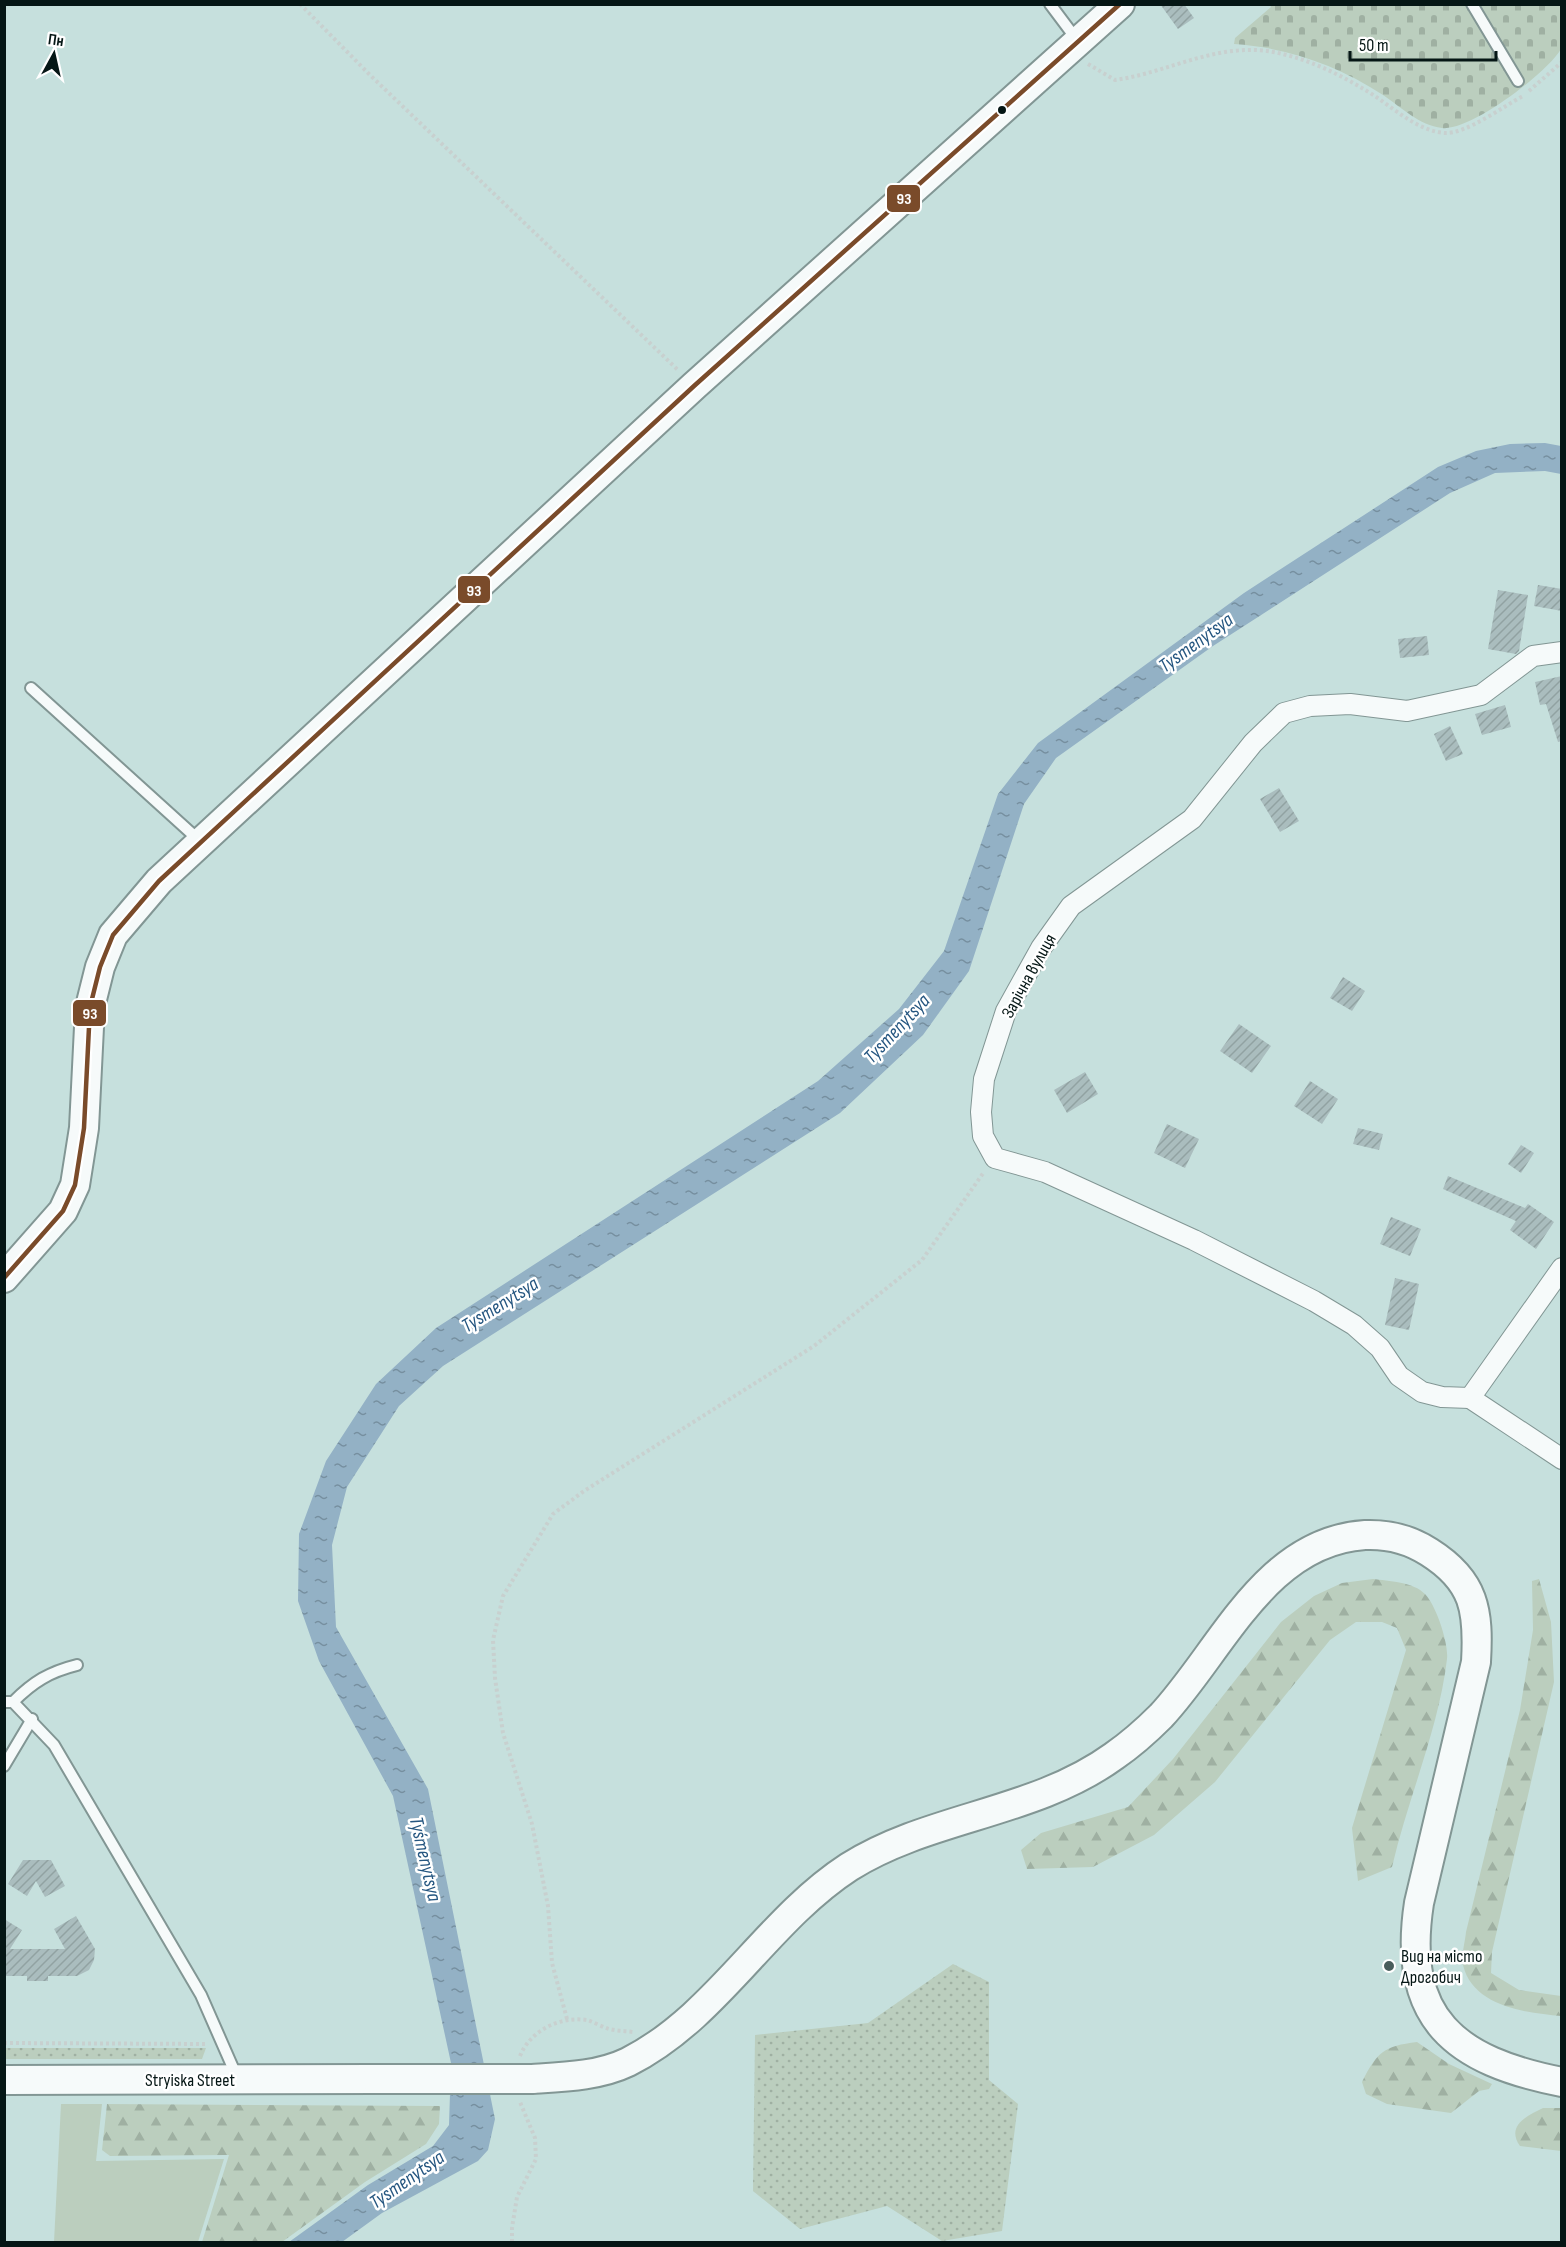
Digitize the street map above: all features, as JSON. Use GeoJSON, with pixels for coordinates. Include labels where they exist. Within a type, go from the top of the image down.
{"type":"FeatureCollection","features":[{"type":"Feature","properties":{"kind":"main road"},"geometry":{"type":"LineString","coordinates":[[4,1278],[63,1211],[75,1185],[84,1128],[90,1007],[100,967],[113,935],[159,881],[694,386],[1120,4]]}},
{"type":"Feature","properties":{"kind":"main road","name":"Stryiska Street"},"geometry":{"type":"LineString","coordinates":[[4,2080],[532,2079],[581,2076],[626,2063],[662,2041],[690,2018],[789,1918],[849,1867],[900,1842],[1028,1801],[1082,1776],[1114,1756],[1160,1717],[1263,1586],[1278,1573],[1320,1545],[1345,1536],[1380,1534],[1411,1541],[1450,1565],[1469,1592],[1478,1622],[1476,1662],[1419,1903],[1414,1935],[1414,1954],[1423,1995],[1431,2012],[1448,2033],[1470,2052],[1506,2069],[1562,2082]]}},
{"type":"Feature","properties":{"kind":"street","name":"Зарічна вулиця"},"geometry":{"type":"LineString","coordinates":[[995,1158],[983,1136],[981,1112],[984,1079],[1006,1011],[1041,948],[1071,906],[1192,819],[1253,743],[1284,713],[1310,706],[1350,704],[1407,711],[1481,695],[1533,656],[1562,652]]}},
{"type":"Feature","properties":{"kind":"street"},"geometry":{"type":"LineString","coordinates":[[995,1158],[1011,1165],[1045,1172],[1194,1240],[1314,1301],[1354,1325],[1380,1348],[1399,1376],[1422,1392],[1442,1397],[1470,1398],[1562,1459]]}},
{"type":"Feature","properties":{"kind":"street"},"geometry":{"type":"LineString","coordinates":[[1470,1398],[1562,1268]]}},
{"type":"Feature","properties":{"kind":"lane"},"geometry":{"type":"LineString","coordinates":[[1050,4],[1073,45]]}},
{"type":"Feature","properties":{"kind":"lane"},"geometry":{"type":"LineString","coordinates":[[1472,4],[1518,81]]}},
{"type":"Feature","properties":{"kind":"lane"},"geometry":{"type":"LineString","coordinates":[[31,688],[201,842]]}},
{"type":"Feature","properties":{"kind":"lane"},"geometry":{"type":"LineString","coordinates":[[77,1665],[51,1672],[31,1684],[9,1702],[32,1719],[54,1745],[201,1995],[238,2080]]}},
{"type":"Feature","properties":{"kind":"lane"},"geometry":{"type":"LineString","coordinates":[[4,1766],[32,1719]]}},
{"type":"Feature","properties":{"kind":"path"},"geometry":{"type":"LineString","coordinates":[[300,4],[369,75],[694,386]]}},
{"type":"Feature","properties":{"kind":"path"},"geometry":{"type":"LineString","coordinates":[[1073,45],[1115,80],[1232,50],[1270,52],[1301,60],[1339,75],[1408,119],[1430,130],[1447,133],[1466,128],[1527,94],[1562,62]]}},
{"type":"Feature","properties":{"kind":"path"},"geometry":{"type":"LineString","coordinates":[[567,2019],[552,1963],[548,1906],[532,1824],[503,1733],[495,1678],[493,1640],[503,1596],[553,1514],[584,1491],[814,1347],[922,1260],[995,1158]]}},
{"type":"Feature","properties":{"kind":"path"},"geometry":{"type":"LineString","coordinates":[[4,2043],[223,2044]]}},
{"type":"Feature","properties":{"kind":"green space"},"geometry":{"type":"Polygon","coordinates":[[[1270,5],[1561,5],[1561,49],[1541,72],[1489,111],[1455,127],[1442,128],[1418,120],[1366,84],[1330,67],[1274,49],[1234,44],[1235,38],[1271,7],[1270,5]]]}},
{"type":"Feature","properties":{"kind":"green space"},"geometry":{"type":"Polygon","coordinates":[[[1373,1579],[1408,1585],[1425,1594],[1437,1615],[1447,1652],[1437,1711],[1392,1867],[1358,1881],[1352,1828],[1406,1650],[1397,1628],[1382,1622],[1356,1622],[1330,1640],[1215,1782],[1154,1835],[1093,1867],[1027,1869],[1021,1850],[1041,1833],[1128,1807],[1173,1759],[1281,1622],[1314,1596],[1342,1583],[1373,1579]]]}},
{"type":"Feature","properties":{"kind":"green space"},"geometry":{"type":"Polygon","coordinates":[[[1539,1579],[1551,1622],[1554,1682],[1492,1952],[1491,1973],[1519,1990],[1561,1996],[1561,2016],[1518,2010],[1489,1999],[1469,1979],[1463,1965],[1466,1932],[1520,1710],[1533,1630],[1532,1581],[1539,1579]]]}},
{"type":"Feature","properties":{"kind":"green space"},"geometry":{"type":"Polygon","coordinates":[[[953,1964],[989,1982],[989,2080],[1018,2104],[1002,2231],[942,2241],[887,2206],[800,2229],[753,2191],[755,2035],[868,2023],[953,1964]]]}},
{"type":"Feature","properties":{"kind":"green space"},"geometry":{"type":"Polygon","coordinates":[[[1417,2042],[1449,2064],[1492,2084],[1489,2089],[1479,2091],[1451,2113],[1387,2104],[1366,2094],[1362,2082],[1377,2057],[1397,2046],[1417,2042]]]}},
{"type":"Feature","properties":{"kind":"green space"},"geometry":{"type":"Polygon","coordinates":[[[5,2048],[206,2048],[202,2059],[5,2059],[5,2048]]]}},
{"type":"Feature","properties":{"kind":"green space"},"geometry":{"type":"Polygon","coordinates":[[[61,2104],[102,2104],[96,2161],[224,2159],[198,2242],[54,2242],[61,2104]]]}},
{"type":"Feature","properties":{"kind":"green space"},"geometry":{"type":"Polygon","coordinates":[[[107,2104],[440,2106],[439,2124],[426,2144],[365,2182],[282,2242],[202,2242],[229,2155],[110,2156],[102,2150],[107,2104]]]}},
{"type":"Feature","properties":{"kind":"green space"},"geometry":{"type":"Polygon","coordinates":[[[1543,2108],[1561,2108],[1561,2151],[1520,2146],[1516,2139],[1515,2133],[1520,2123],[1530,2114],[1543,2108]]]}},
{"type":"Feature","properties":{"kind":"water"},"geometry":{"type":"Polygon","coordinates":[[[1545,443],[1561,446],[1561,474],[1545,471],[1495,473],[1450,493],[1213,646],[1056,758],[1024,804],[969,971],[923,1035],[840,1113],[443,1366],[399,1406],[347,1487],[332,1545],[336,1627],[428,1789],[495,2119],[488,2150],[478,2161],[382,2213],[342,2242],[289,2242],[368,2185],[433,2146],[449,2125],[451,2063],[393,1796],[319,1661],[298,1601],[299,1534],[326,1461],[376,1384],[436,1328],[818,1081],[899,1009],[944,951],[998,794],[1038,743],[1244,593],[1438,467],[1476,451],[1510,444],[1545,443]]]}},
{"type":"Feature","properties":{"kind":"building"},"geometry":{"type":"Polygon","coordinates":[[[1160,4],[1184,4],[1194,18],[1178,29],[1160,4]]]}},
{"type":"Feature","properties":{"kind":"building"},"geometry":{"type":"Polygon","coordinates":[[[1538,585],[1562,589],[1562,611],[1534,606],[1538,585]]]}},
{"type":"Feature","properties":{"kind":"building"},"geometry":{"type":"Polygon","coordinates":[[[1498,590],[1528,595],[1519,651],[1516,654],[1488,649],[1498,590]]]}},
{"type":"Feature","properties":{"kind":"building"},"geometry":{"type":"Polygon","coordinates":[[[1427,636],[1429,655],[1400,658],[1398,639],[1427,636]]]}},
{"type":"Feature","properties":{"kind":"building"},"geometry":{"type":"Polygon","coordinates":[[[1562,676],[1562,741],[1558,742],[1546,704],[1540,705],[1535,682],[1562,676]]]}},
{"type":"Feature","properties":{"kind":"building"},"geometry":{"type":"Polygon","coordinates":[[[1505,705],[1511,727],[1482,735],[1475,714],[1505,705]]]}},
{"type":"Feature","properties":{"kind":"building"},"geometry":{"type":"Polygon","coordinates":[[[1450,726],[1463,754],[1446,761],[1434,734],[1450,726]]]}},
{"type":"Feature","properties":{"kind":"building"},"geometry":{"type":"Polygon","coordinates":[[[1279,788],[1299,821],[1280,832],[1260,799],[1279,788]]]}},
{"type":"Feature","properties":{"kind":"building"},"geometry":{"type":"Polygon","coordinates":[[[1343,977],[1365,991],[1352,1011],[1330,998],[1343,977]]]}},
{"type":"Feature","properties":{"kind":"building"},"geometry":{"type":"Polygon","coordinates":[[[1239,1024],[1271,1046],[1252,1073],[1220,1051],[1239,1024]]]}},
{"type":"Feature","properties":{"kind":"building"},"geometry":{"type":"Polygon","coordinates":[[[1085,1072],[1098,1094],[1067,1113],[1054,1090],[1085,1072]]]}},
{"type":"Feature","properties":{"kind":"building"},"geometry":{"type":"Polygon","coordinates":[[[1310,1081],[1338,1099],[1322,1124],[1294,1106],[1310,1081]]]}},
{"type":"Feature","properties":{"kind":"building"},"geometry":{"type":"Polygon","coordinates":[[[1167,1124],[1199,1139],[1185,1168],[1154,1153],[1167,1124]]]}},
{"type":"Feature","properties":{"kind":"building"},"geometry":{"type":"Polygon","coordinates":[[[1358,1128],[1383,1134],[1379,1150],[1353,1144],[1358,1128]]]}},
{"type":"Feature","properties":{"kind":"building"},"geometry":{"type":"Polygon","coordinates":[[[1521,1145],[1534,1153],[1521,1173],[1508,1164],[1521,1145]]]}},
{"type":"Feature","properties":{"kind":"building"},"geometry":{"type":"Polygon","coordinates":[[[1448,1176],[1525,1208],[1528,1204],[1554,1222],[1536,1249],[1510,1230],[1516,1221],[1443,1189],[1448,1176]]]}},
{"type":"Feature","properties":{"kind":"building"},"geometry":{"type":"Polygon","coordinates":[[[1391,1217],[1421,1229],[1410,1256],[1380,1244],[1391,1217]]]}},
{"type":"Feature","properties":{"kind":"building"},"geometry":{"type":"Polygon","coordinates":[[[1395,1278],[1419,1284],[1409,1330],[1385,1325],[1395,1278]]]}},
{"type":"Feature","properties":{"kind":"building"},"geometry":{"type":"Polygon","coordinates":[[[23,1860],[51,1860],[65,1886],[45,1897],[36,1881],[27,1896],[8,1884],[23,1860]]]}},
{"type":"Feature","properties":{"kind":"building"},"geometry":{"type":"Polygon","coordinates":[[[76,1916],[95,1949],[94,1960],[89,1970],[77,1976],[48,1976],[48,1981],[27,1981],[27,1976],[4,1976],[4,1919],[22,1930],[10,1949],[65,1949],[54,1929],[76,1916]]]}},
{"type":"Feature","properties":{"kind":"transit line","name":"93"},"geometry":{"type":"LineString","coordinates":[[4,1278],[63,1211],[75,1185],[84,1128],[90,1007],[100,967],[113,935],[159,881],[694,386],[1120,4]]}},
{"type":"Feature","properties":{"kind":"place","name":"Вид на місто Дрогобич"},"geometry":{"type":"Point","coordinates":[1389,1966]}},
{"type":"Feature","properties":{"kind":"water label","name":"Tysmenytsya"},"geometry":{"type":"Point","coordinates":[1196,643]}},
{"type":"Feature","properties":{"kind":"water label","name":"Tysmenytsya"},"geometry":{"type":"Point","coordinates":[897,1029]}},
{"type":"Feature","properties":{"kind":"water label","name":"Tysmenytsya"},"geometry":{"type":"Point","coordinates":[500,1305]}},
{"type":"Feature","properties":{"kind":"water label","name":"Tyśmenytsya"},"geometry":{"type":"Point","coordinates":[425,1859]}},
{"type":"Feature","properties":{"kind":"water label","name":"Tysmenytsya"},"geometry":{"type":"Point","coordinates":[407,2180]}}]}
